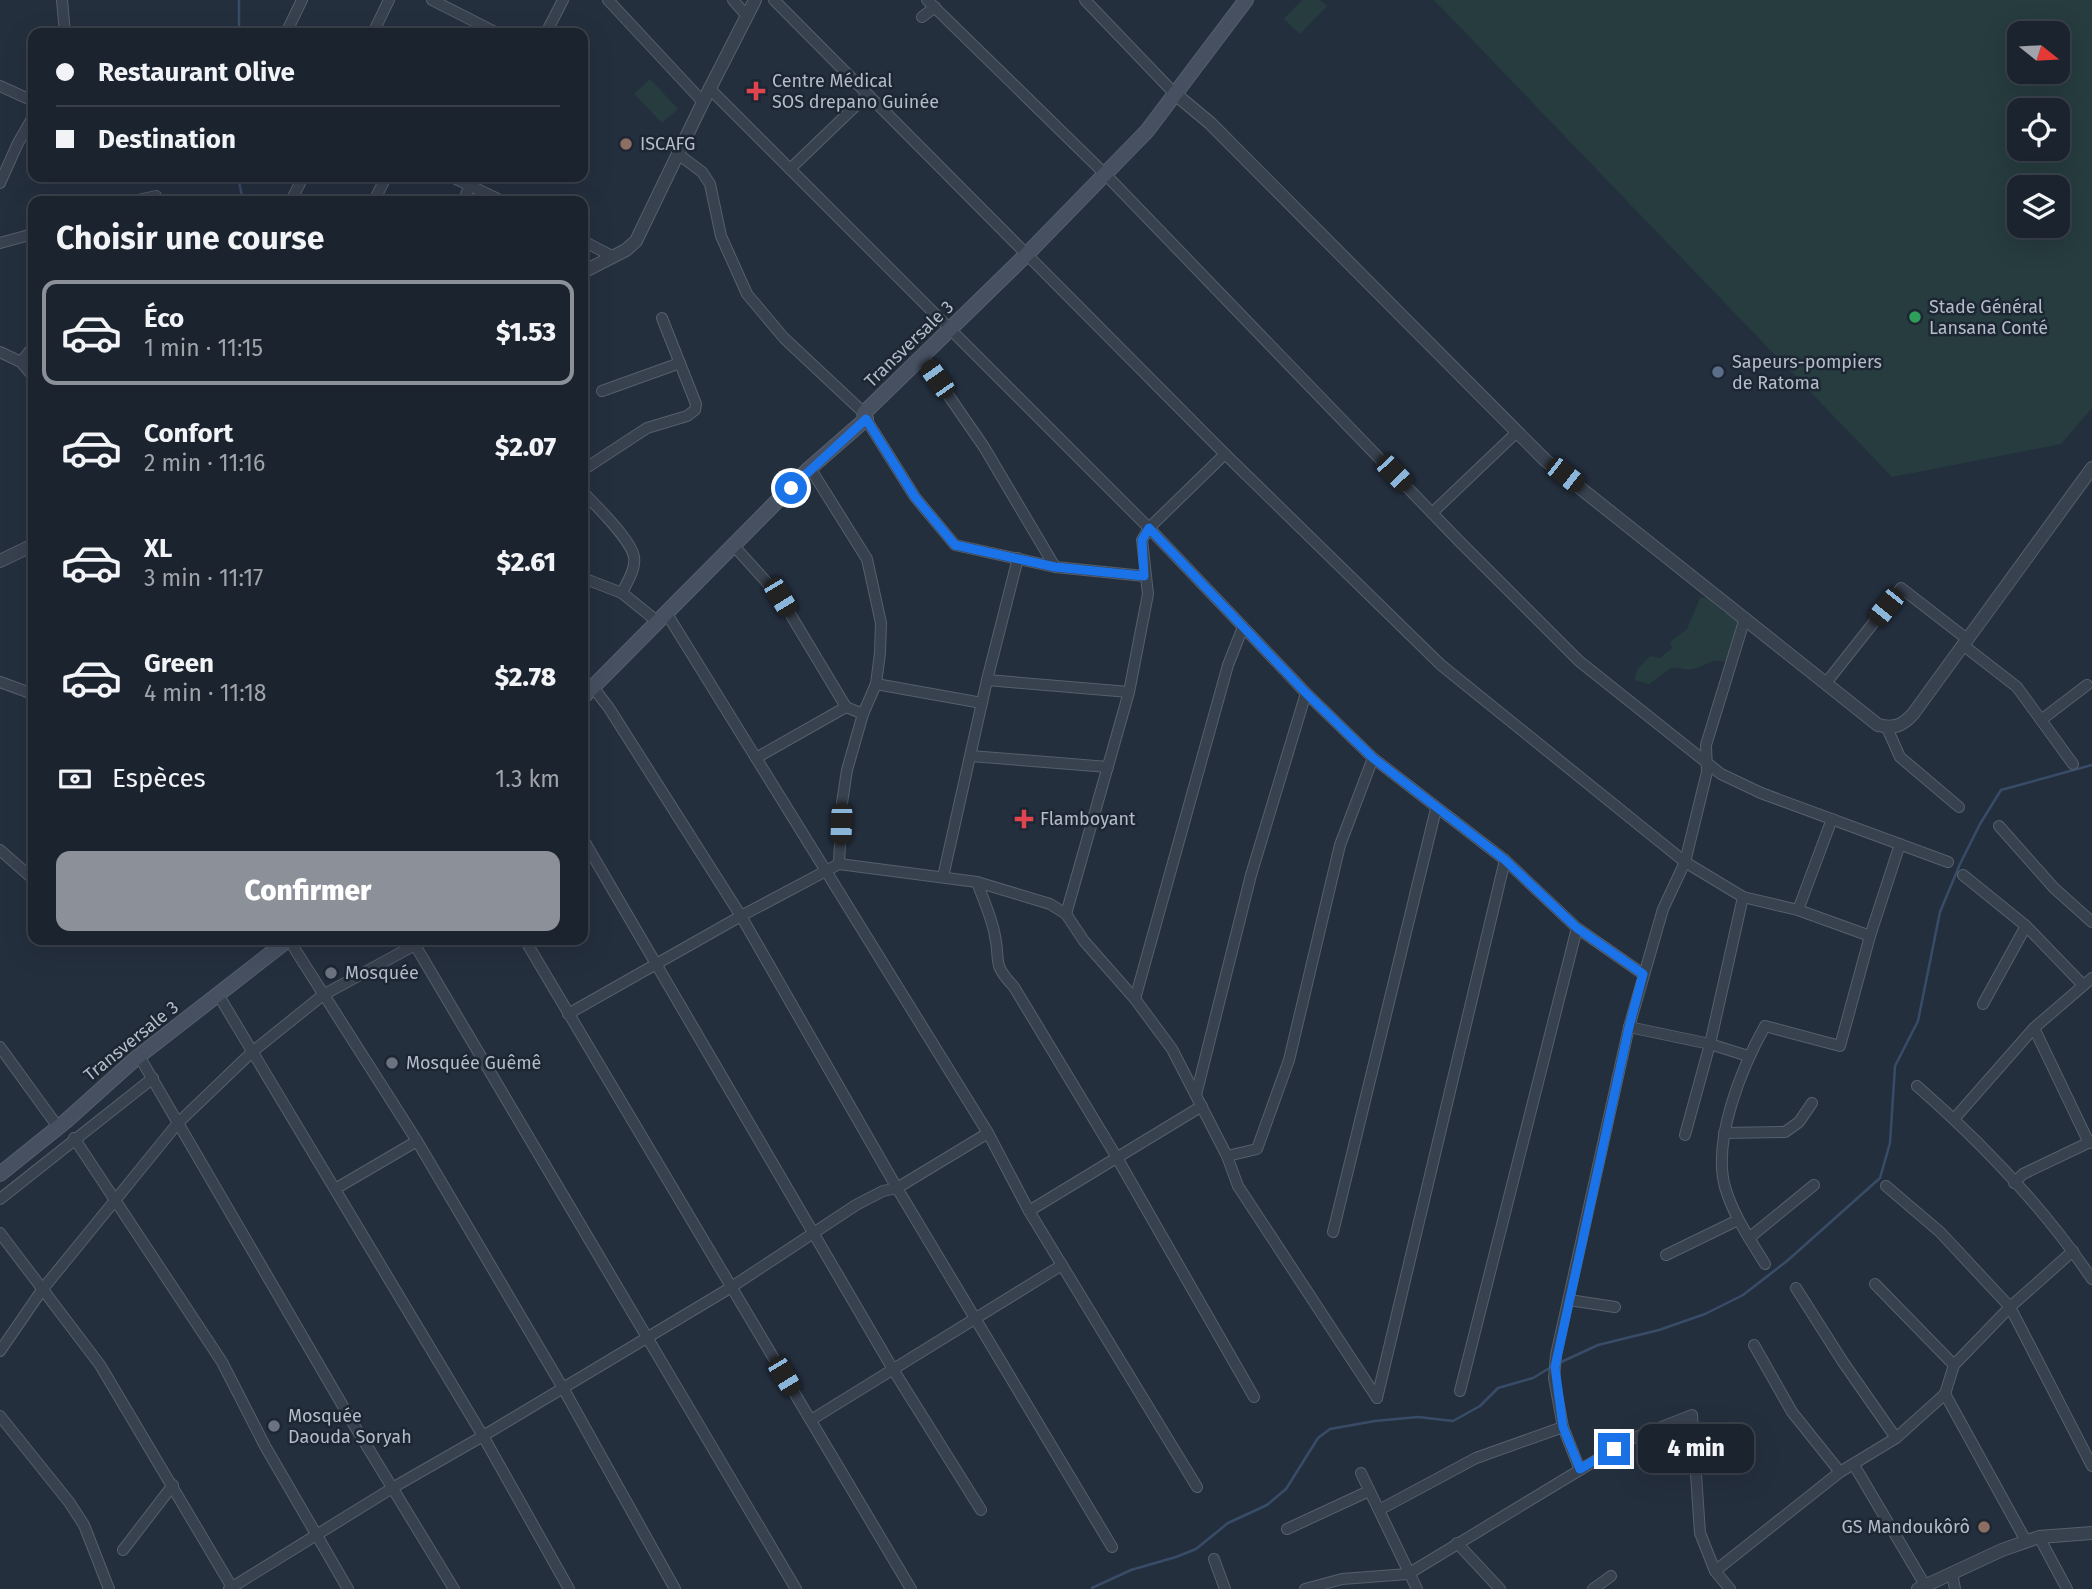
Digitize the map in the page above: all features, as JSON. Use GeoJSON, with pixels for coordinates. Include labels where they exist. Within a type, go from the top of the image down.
{"type":"FeatureCollection","features":[{"type":"Feature","properties":{"kind":"main road","name":"Transversale 3"},"geometry":{"type":"LineString","coordinates":[[588,692],[1106,175],[1147,131],[1246,0]]}},
{"type":"Feature","properties":{"kind":"main road","name":"Transversale 3"},"geometry":{"type":"LineString","coordinates":[[0,1174],[139,1056],[282,945]]}},
{"type":"Feature","properties":{"kind":"street"},"geometry":{"type":"LineString","coordinates":[[62,0],[65,28]]}},
{"type":"Feature","properties":{"kind":"street"},"geometry":{"type":"LineString","coordinates":[[288,28],[302,0]]}},
{"type":"Feature","properties":{"kind":"street"},"geometry":{"type":"LineString","coordinates":[[375,28],[389,0]]}},
{"type":"Feature","properties":{"kind":"street"},"geometry":{"type":"LineString","coordinates":[[432,0],[487,28]]}},
{"type":"Feature","properties":{"kind":"street"},"geometry":{"type":"LineString","coordinates":[[549,28],[563,0]]}},
{"type":"Feature","properties":{"kind":"street"},"geometry":{"type":"LineString","coordinates":[[608,0],[703,102]]}},
{"type":"Feature","properties":{"kind":"street"},"geometry":{"type":"LineString","coordinates":[[733,0],[747,16]]}},
{"type":"Feature","properties":{"kind":"street"},"geometry":{"type":"LineString","coordinates":[[588,270],[614,257],[636,241],[709,88],[755,0]]}},
{"type":"Feature","properties":{"kind":"street"},"geometry":{"type":"LineString","coordinates":[[774,0],[1225,454],[1441,665],[1685,862],[1743,897],[1798,910],[1870,936]]}},
{"type":"Feature","properties":{"kind":"street"},"geometry":{"type":"LineString","coordinates":[[1085,0],[1174,93],[1210,123],[1545,460],[1878,725],[1887,727],[1903,724],[2092,468]]}},
{"type":"Feature","properties":{"kind":"street"},"geometry":{"type":"LineString","coordinates":[[922,17],[931,4],[1106,175],[1432,513],[1579,661],[1721,774],[1761,793],[1948,862]]}},
{"type":"Feature","properties":{"kind":"street"},"geometry":{"type":"LineString","coordinates":[[0,86],[28,99]]}},
{"type":"Feature","properties":{"kind":"street"},"geometry":{"type":"LineString","coordinates":[[709,88],[952,329],[1149,528],[1306,693],[1373,758],[1505,860],[1577,928],[1643,974]]}},
{"type":"Feature","properties":{"kind":"street"},"geometry":{"type":"LineString","coordinates":[[790,169],[867,95]]}},
{"type":"Feature","properties":{"kind":"street"},"geometry":{"type":"LineString","coordinates":[[0,183],[28,126]]}},
{"type":"Feature","properties":{"kind":"street"},"geometry":{"type":"LineString","coordinates":[[678,154],[702,172],[710,184],[721,236],[747,294],[784,338],[865,416],[915,497],[955,545],[1055,567],[1144,576]]}},
{"type":"Feature","properties":{"kind":"street"},"geometry":{"type":"LineString","coordinates":[[474,182],[494,196]]}},
{"type":"Feature","properties":{"kind":"street"},"geometry":{"type":"LineString","coordinates":[[0,243],[28,235]]}},
{"type":"Feature","properties":{"kind":"street"},"geometry":{"type":"LineString","coordinates":[[588,244],[614,257]]}},
{"type":"Feature","properties":{"kind":"street"},"geometry":{"type":"LineString","coordinates":[[588,467],[647,428],[692,414],[696,404],[662,318]]}},
{"type":"Feature","properties":{"kind":"street"},"geometry":{"type":"LineString","coordinates":[[0,352],[21,362],[28,370]]}},
{"type":"Feature","properties":{"kind":"street"},"geometry":{"type":"LineString","coordinates":[[21,362],[28,353]]}},
{"type":"Feature","properties":{"kind":"street"},"geometry":{"type":"LineString","coordinates":[[922,357],[984,447],[1055,567]]}},
{"type":"Feature","properties":{"kind":"street"},"geometry":{"type":"LineString","coordinates":[[602,391],[680,363]]}},
{"type":"Feature","properties":{"kind":"street"},"geometry":{"type":"LineString","coordinates":[[1432,513],[1517,432]]}},
{"type":"Feature","properties":{"kind":"street"},"geometry":{"type":"LineString","coordinates":[[1066,914],[1129,692],[1148,594],[1142,540],[1149,528],[1225,454]]}},
{"type":"Feature","properties":{"kind":"street"},"geometry":{"type":"LineString","coordinates":[[810,468],[867,559],[881,623],[876,684],[863,714],[845,781],[839,864]]}},
{"type":"Feature","properties":{"kind":"street"},"geometry":{"type":"LineString","coordinates":[[588,497],[614,524],[634,555],[633,568],[622,593]]}},
{"type":"Feature","properties":{"kind":"street"},"geometry":{"type":"LineString","coordinates":[[734,546],[780,597],[846,706],[863,714]]}},
{"type":"Feature","properties":{"kind":"street"},"geometry":{"type":"LineString","coordinates":[[0,561],[28,547]]}},
{"type":"Feature","properties":{"kind":"street"},"geometry":{"type":"LineString","coordinates":[[943,877],[987,680],[1018,558]]}},
{"type":"Feature","properties":{"kind":"street"},"geometry":{"type":"LineString","coordinates":[[588,580],[622,593],[663,618],[826,869],[988,1133],[1029,1210],[1197,1487]]}},
{"type":"Feature","properties":{"kind":"street"},"geometry":{"type":"LineString","coordinates":[[1825,683],[1901,588],[2017,687],[2073,764]]}},
{"type":"Feature","properties":{"kind":"street"},"geometry":{"type":"LineString","coordinates":[[1580,1469],[1563,1427],[1555,1367],[1629,1027],[1662,909],[1685,862],[1707,772],[1706,745],[1745,618]]}},
{"type":"Feature","properties":{"kind":"street"},"geometry":{"type":"LineString","coordinates":[[1135,999],[1228,666],[1243,626]]}},
{"type":"Feature","properties":{"kind":"street"},"geometry":{"type":"LineString","coordinates":[[987,680],[1129,692]]}},
{"type":"Feature","properties":{"kind":"street"},"geometry":{"type":"LineString","coordinates":[[0,682],[28,692]]}},
{"type":"Feature","properties":{"kind":"street"},"geometry":{"type":"LineString","coordinates":[[876,684],[982,703]]}},
{"type":"Feature","properties":{"kind":"street"},"geometry":{"type":"LineString","coordinates":[[2041,720],[2087,685]]}},
{"type":"Feature","properties":{"kind":"street"},"geometry":{"type":"LineString","coordinates":[[588,692],[609,708],[741,916],[897,1188],[1112,1547]]}},
{"type":"Feature","properties":{"kind":"street"},"geometry":{"type":"LineString","coordinates":[[1196,1095],[1251,875],[1306,693]]}},
{"type":"Feature","properties":{"kind":"street"},"geometry":{"type":"LineString","coordinates":[[756,758],[846,706]]}},
{"type":"Feature","properties":{"kind":"street"},"geometry":{"type":"LineString","coordinates":[[1887,727],[1900,757],[1959,807]]}},
{"type":"Feature","properties":{"kind":"street"},"geometry":{"type":"LineString","coordinates":[[971,756],[1108,767]]}},
{"type":"Feature","properties":{"kind":"street"},"geometry":{"type":"LineString","coordinates":[[1227,1156],[1257,1149],[1289,1060],[1340,845],[1373,758]]}},
{"type":"Feature","properties":{"kind":"street"},"geometry":{"type":"LineString","coordinates":[[1333,1232],[1436,809]]}},
{"type":"Feature","properties":{"kind":"street"},"geometry":{"type":"LineString","coordinates":[[1798,910],[1832,819]]}},
{"type":"Feature","properties":{"kind":"street"},"geometry":{"type":"LineString","coordinates":[[1999,826],[2054,888],[2092,922]]}},
{"type":"Feature","properties":{"kind":"street"},"geometry":{"type":"LineString","coordinates":[[1765,1264],[1738,1220],[1725,1186],[1721,1164],[1724,1133],[1748,1056],[1765,1026],[1840,1046],[1870,936],[1900,844]]}},
{"type":"Feature","properties":{"kind":"street"},"geometry":{"type":"LineString","coordinates":[[588,848],[894,1371],[981,1510]]}},
{"type":"Feature","properties":{"kind":"street"},"geometry":{"type":"LineString","coordinates":[[0,850],[28,875]]}},
{"type":"Feature","properties":{"kind":"street"},"geometry":{"type":"LineString","coordinates":[[568,1014],[839,864],[977,882],[1050,904],[1066,914],[1084,941],[1135,999],[1172,1049],[1227,1156],[1238,1186],[1377,1398],[1505,860]]}},
{"type":"Feature","properties":{"kind":"street"},"geometry":{"type":"LineString","coordinates":[[1954,1119],[2034,1028],[2087,981],[2026,926],[1963,875]]}},
{"type":"Feature","properties":{"kind":"street"},"geometry":{"type":"LineString","coordinates":[[977,882],[995,936],[996,961],[1002,974],[1014,987],[1116,1156],[1254,1397]]}},
{"type":"Feature","properties":{"kind":"street"},"geometry":{"type":"LineString","coordinates":[[1685,1135],[1710,1044],[1743,897]]}},
{"type":"Feature","properties":{"kind":"street"},"geometry":{"type":"LineString","coordinates":[[1983,1004],[2026,926]]}},
{"type":"Feature","properties":{"kind":"street"},"geometry":{"type":"LineString","coordinates":[[1460,1391],[1577,928]]}},
{"type":"Feature","properties":{"kind":"street"},"geometry":{"type":"LineString","coordinates":[[291,945],[417,1141],[563,1388],[675,1589]]}},
{"type":"Feature","properties":{"kind":"street"},"geometry":{"type":"LineString","coordinates":[[0,1351],[42,1290],[178,1123],[252,1052],[323,995],[412,945]]}},
{"type":"Feature","properties":{"kind":"street"},"geometry":{"type":"LineString","coordinates":[[419,945],[796,1589]]}},
{"type":"Feature","properties":{"kind":"street"},"geometry":{"type":"LineString","coordinates":[[528,945],[911,1589]]}},
{"type":"Feature","properties":{"kind":"street"},"geometry":{"type":"LineString","coordinates":[[219,996],[484,1436],[569,1589]]}},
{"type":"Feature","properties":{"kind":"street"},"geometry":{"type":"LineString","coordinates":[[1629,1027],[1710,1044],[1748,1056]]}},
{"type":"Feature","properties":{"kind":"street"},"geometry":{"type":"LineString","coordinates":[[2014,1183],[2023,1174],[2090,1142],[2034,1028]]}},
{"type":"Feature","properties":{"kind":"street"},"geometry":{"type":"LineString","coordinates":[[0,1047],[58,1127]]}},
{"type":"Feature","properties":{"kind":"street"},"geometry":{"type":"LineString","coordinates":[[139,1056],[354,1424],[454,1589]]}},
{"type":"Feature","properties":{"kind":"street"},"geometry":{"type":"LineString","coordinates":[[0,1199],[153,1078]]}},
{"type":"Feature","properties":{"kind":"street"},"geometry":{"type":"LineString","coordinates":[[1917,1086],[1954,1119],[2014,1183],[2073,1251],[2092,1279]]}},
{"type":"Feature","properties":{"kind":"street"},"geometry":{"type":"LineString","coordinates":[[1724,1133],[1785,1132],[1799,1122],[1812,1102]]}},
{"type":"Feature","properties":{"kind":"street"},"geometry":{"type":"LineString","coordinates":[[1029,1210],[1202,1106]]}},
{"type":"Feature","properties":{"kind":"street"},"geometry":{"type":"LineString","coordinates":[[0,1233],[100,1364],[232,1588],[394,1487],[730,1288],[856,1205],[883,1191],[897,1188],[988,1133]]}},
{"type":"Feature","properties":{"kind":"street"},"geometry":{"type":"LineString","coordinates":[[74,1138],[222,1362],[265,1446],[348,1589]]}},
{"type":"Feature","properties":{"kind":"street"},"geometry":{"type":"LineString","coordinates":[[335,1189],[417,1141]]}},
{"type":"Feature","properties":{"kind":"street"},"geometry":{"type":"LineString","coordinates":[[1749,1238],[1814,1185]]}},
{"type":"Feature","properties":{"kind":"street"},"geometry":{"type":"LineString","coordinates":[[1886,1186],[1940,1232],[2010,1307],[2092,1466]]}},
{"type":"Feature","properties":{"kind":"street"},"geometry":{"type":"LineString","coordinates":[[1666,1255],[1738,1220]]}},
{"type":"Feature","properties":{"kind":"street"},"geometry":{"type":"LineString","coordinates":[[1715,1571],[1840,1472],[1896,1438],[1945,1394],[1954,1365],[2010,1307],[2073,1251]]}},
{"type":"Feature","properties":{"kind":"street"},"geometry":{"type":"LineString","coordinates":[[811,1420],[1062,1265]]}},
{"type":"Feature","properties":{"kind":"street"},"geometry":{"type":"LineString","coordinates":[[1875,1284],[1954,1365]]}},
{"type":"Feature","properties":{"kind":"street"},"geometry":{"type":"LineString","coordinates":[[1796,1288],[1896,1438]]}},
{"type":"Feature","properties":{"kind":"street"},"geometry":{"type":"LineString","coordinates":[[1569,1300],[1615,1307]]}},
{"type":"Feature","properties":{"kind":"street"},"geometry":{"type":"LineString","coordinates":[[1754,1345],[1792,1412],[1840,1472]]}},
{"type":"Feature","properties":{"kind":"street"},"geometry":{"type":"LineString","coordinates":[[1945,1394],[2033,1539],[2067,1589]]}},
{"type":"Feature","properties":{"kind":"street"},"geometry":{"type":"LineString","coordinates":[[1305,1589],[1342,1579],[1408,1574],[1630,1439],[1692,1415],[1700,1533],[1715,1571],[1730,1589]]}},
{"type":"Feature","properties":{"kind":"street"},"geometry":{"type":"LineString","coordinates":[[0,1416],[69,1502],[84,1525],[109,1589]]}},
{"type":"Feature","properties":{"kind":"street"},"geometry":{"type":"LineString","coordinates":[[1379,1510],[1476,1458],[1563,1427]]}},
{"type":"Feature","properties":{"kind":"street"},"geometry":{"type":"LineString","coordinates":[[1854,1465],[1921,1587],[2033,1539],[2092,1533]]}},
{"type":"Feature","properties":{"kind":"street"},"geometry":{"type":"LineString","coordinates":[[1361,1473],[1417,1589]]}},
{"type":"Feature","properties":{"kind":"street"},"geometry":{"type":"LineString","coordinates":[[123,1550],[173,1485]]}},
{"type":"Feature","properties":{"kind":"street"},"geometry":{"type":"LineString","coordinates":[[1287,1529],[1369,1491]]}},
{"type":"Feature","properties":{"kind":"street"},"geometry":{"type":"LineString","coordinates":[[1457,1543],[1500,1589]]}},
{"type":"Feature","properties":{"kind":"street"},"geometry":{"type":"LineString","coordinates":[[1214,1559],[1225,1589]]}},
{"type":"Feature","properties":{"kind":"street"},"geometry":{"type":"LineString","coordinates":[[1952,1573],[1955,1589]]}},
{"type":"Feature","properties":{"kind":"street"},"geometry":{"type":"LineString","coordinates":[[1593,1589],[1611,1576]]}},
{"type":"Feature","properties":{"kind":"green space"},"geometry":{"type":"Polygon","coordinates":[[[1302,0],[1320,0],[1327,6],[1300,34],[1284,19],[1302,0]]]}},
{"type":"Feature","properties":{"kind":"green space","name":"Stade Général Lansana Conté"},"geometry":{"type":"Polygon","coordinates":[[[1434,0],[2092,0],[2092,408],[2061,444],[1892,477],[1434,0]]]}},
{"type":"Feature","properties":{"kind":"green space"},"geometry":{"type":"Polygon","coordinates":[[[650,79],[678,109],[662,123],[634,94],[650,79]]]}},
{"type":"Feature","properties":{"kind":"green space"},"geometry":{"type":"Polygon","coordinates":[[[1708,597],[1724,613],[1735,616],[1744,629],[1731,663],[1714,661],[1690,669],[1671,668],[1649,684],[1634,680],[1638,669],[1650,656],[1660,658],[1672,648],[1670,642],[1687,629],[1700,598],[1708,597]]]}},
{"type":"Feature","properties":{"kind":"waterway"},"geometry":{"type":"LineString","coordinates":[[239,0],[239,28]]}},
{"type":"Feature","properties":{"kind":"waterway"},"geometry":{"type":"LineString","coordinates":[[239,182],[242,196]]}},
{"type":"Feature","properties":{"kind":"waterway"},"geometry":{"type":"LineString","coordinates":[[1559,1363],[1598,1345],[1659,1330],[1705,1314],[1743,1295],[1787,1261],[1880,1178],[1890,1143],[1895,1066],[1918,1021],[1940,912],[1980,824],[2001,790],[2092,765]]}},
{"type":"Feature","properties":{"kind":"waterway"},"geometry":{"type":"LineString","coordinates":[[1092,1588],[1131,1570],[1196,1549],[1228,1523],[1267,1505],[1286,1489],[1318,1438],[1330,1429],[1418,1417],[1453,1421],[1480,1406],[1498,1388],[1533,1378],[1553,1366]]}},
{"type":"Feature","properties":{"kind":"place","name":"Centre Médical SOS drepano Guinée"},"geometry":{"type":"Point","coordinates":[756,91]}},
{"type":"Feature","properties":{"kind":"place","name":"ISCAFG"},"geometry":{"type":"Point","coordinates":[626,144]}},
{"type":"Feature","properties":{"kind":"place","name":"Stade Général Lansana Conté"},"geometry":{"type":"Point","coordinates":[1915,317]}},
{"type":"Feature","properties":{"kind":"place","name":"Sapeurs-pompiers de Ratoma"},"geometry":{"type":"Point","coordinates":[1718,372]}},
{"type":"Feature","properties":{"kind":"place","name":"Flamboyant"},"geometry":{"type":"Point","coordinates":[1024,819]}},
{"type":"Feature","properties":{"kind":"place","name":"Mosquée"},"geometry":{"type":"Point","coordinates":[331,973]}},
{"type":"Feature","properties":{"kind":"place","name":"Mosquée Guêmê"},"geometry":{"type":"Point","coordinates":[392,1063]}},
{"type":"Feature","properties":{"kind":"place","name":"Mosquée Daouda Soryah"},"geometry":{"type":"Point","coordinates":[274,1426]}},
{"type":"Feature","properties":{"kind":"place","name":"GS Mandoukôrô"},"geometry":{"type":"Point","coordinates":[1984,1527]}},
{"type":"Feature","properties":{"kind":"route"},"geometry":{"type":"LineString","coordinates":[[791,488],[866,419],[915,497],[955,545],[1055,567],[1144,576],[1142,540],[1149,528],[1306,693],[1373,758],[1505,860],[1577,928],[1643,974],[1556,1355],[1554,1378],[1563,1427],[1580,1469],[1614,1449]]}}]}
